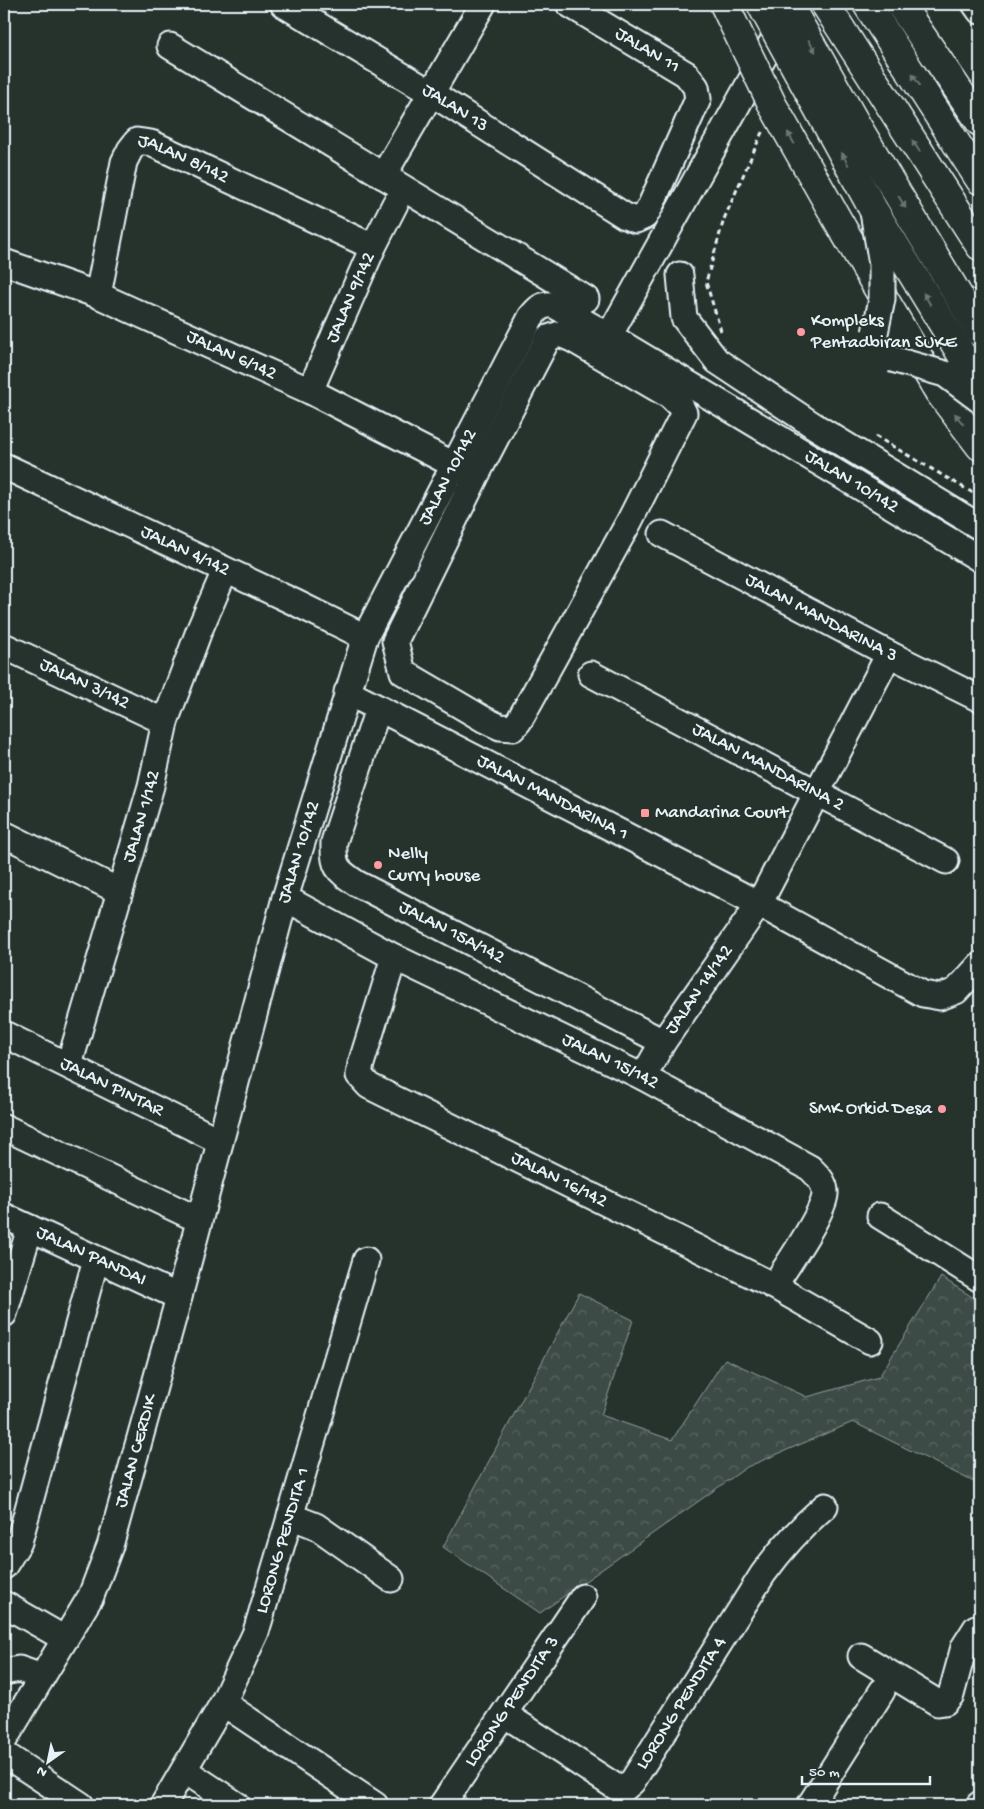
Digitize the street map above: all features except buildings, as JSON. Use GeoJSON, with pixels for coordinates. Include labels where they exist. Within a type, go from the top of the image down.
{"type":"FeatureCollection","features":[{"type":"Feature","properties":{"kind":"main road"},"geometry":{"type":"LineString","coordinates":[[724,4],[773,106],[841,226],[939,392],[980,446]]}},
{"type":"Feature","properties":{"kind":"main road"},"geometry":{"type":"LineString","coordinates":[[761,4],[873,209],[980,385]]}},
{"type":"Feature","properties":{"kind":"main road"},"geometry":{"type":"LineString","coordinates":[[788,4],[857,126],[980,332]]}},
{"type":"Feature","properties":{"kind":"main road"},"geometry":{"type":"LineString","coordinates":[[825,4],[980,246]]}},
{"type":"Feature","properties":{"kind":"main road"},"geometry":{"type":"LineString","coordinates":[[867,4],[980,180]]}},
{"type":"Feature","properties":{"kind":"main road"},"geometry":{"type":"LineString","coordinates":[[900,4],[979,118]]}},
{"type":"Feature","properties":{"kind":"street","name":"JALAN 13"},"geometry":{"type":"LineString","coordinates":[[283,4],[431,93],[625,216]]}},
{"type":"Feature","properties":{"kind":"street"},"geometry":{"type":"LineString","coordinates":[[383,176],[482,4]]}},
{"type":"Feature","properties":{"kind":"street","name":"JALAN 11"},"geometry":{"type":"LineString","coordinates":[[569,4],[686,74],[696,87],[698,98],[650,207],[645,216],[636,220],[625,216]]}},
{"type":"Feature","properties":{"kind":"street"},"geometry":{"type":"LineString","coordinates":[[609,336],[794,4]]}},
{"type":"Feature","properties":{"kind":"street"},"geometry":{"type":"LineString","coordinates":[[975,4],[980,11]]}},
{"type":"Feature","properties":{"kind":"street"},"geometry":{"type":"LineString","coordinates":[[170,46],[586,299]]}},
{"type":"Feature","properties":{"kind":"street","name":"JALAN 8/142"},"geometry":{"type":"LineString","coordinates":[[98,295],[124,162],[137,141],[151,143],[373,247]]}},
{"type":"Feature","properties":{"kind":"street","name":"JALAN 9/142"},"geometry":{"type":"LineString","coordinates":[[310,391],[373,247],[395,204]]}},
{"type":"Feature","properties":{"kind":"street"},"geometry":{"type":"LineString","coordinates":[[873,209],[882,264],[882,299],[875,333]]}},
{"type":"Feature","properties":{"kind":"street","name":"JALAN 6/142"},"geometry":{"type":"LineString","coordinates":[[4,262],[98,295],[310,391],[476,476]]}},
{"type":"Feature","properties":{"kind":"street"},"geometry":{"type":"LineString","coordinates":[[680,275],[684,318],[717,361],[816,427],[980,527]]}},
{"type":"Feature","properties":{"kind":"street","name":"JALAN 10/142"},"geometry":{"type":"LineString","coordinates":[[220,1141],[285,898],[365,637],[531,317],[537,309],[544,304],[554,305],[609,336],[980,559]]}},
{"type":"Feature","properties":{"kind":"street"},"geometry":{"type":"LineString","coordinates":[[560,334],[572,339],[670,396],[684,412],[629,522],[519,721],[513,728],[500,727],[485,720],[403,672],[395,641],[476,476],[548,338],[560,334]]}},
{"type":"Feature","properties":{"kind":"street"},"geometry":{"type":"LineString","coordinates":[[892,359],[945,374],[980,400]]}},
{"type":"Feature","properties":{"kind":"street"},"geometry":{"type":"LineString","coordinates":[[801,451],[816,427]]}},
{"type":"Feature","properties":{"kind":"street","name":"JALAN 4/142"},"geometry":{"type":"LineString","coordinates":[[4,466],[365,637]]}},
{"type":"Feature","properties":{"kind":"street","name":"JALAN MANDARINA 3"},"geometry":{"type":"LineString","coordinates":[[662,534],[889,654],[980,699]]}},
{"type":"Feature","properties":{"kind":"street","name":"JALAN 1/142"},"geometry":{"type":"LineString","coordinates":[[69,1066],[151,786],[166,722],[199,631],[225,571]]}},
{"type":"Feature","properties":{"kind":"street","name":"JALAN 3/142"},"geometry":{"type":"LineString","coordinates":[[4,646],[166,722]]}},
{"type":"Feature","properties":{"kind":"street"},"geometry":{"type":"LineString","coordinates":[[759,904],[797,829],[818,794],[889,654]]}},
{"type":"Feature","properties":{"kind":"street","name":"JALAN MANDARINA 2"},"geometry":{"type":"LineString","coordinates":[[591,674],[946,861]]}},
{"type":"Feature","properties":{"kind":"street","name":"JALAN MANDARINA 1"},"geometry":{"type":"LineString","coordinates":[[347,692],[759,904],[923,994],[940,997],[956,991],[980,965]]}},
{"type":"Feature","properties":{"kind":"street","name":"JALAN 15A/142"},"geometry":{"type":"LineString","coordinates":[[378,709],[334,842],[333,859],[341,872],[356,883],[664,1042]]}},
{"type":"Feature","properties":{"kind":"street"},"geometry":{"type":"LineString","coordinates":[[4,834],[119,891]]}},
{"type":"Feature","properties":{"kind":"street","name":"JALAN 15/142"},"geometry":{"type":"LineString","coordinates":[[285,898],[394,958],[643,1077],[810,1168],[822,1181],[826,1193],[821,1208],[774,1286]]}},
{"type":"Feature","properties":{"kind":"street","name":"JALAN 14/142"},"geometry":{"type":"LineString","coordinates":[[643,1077],[664,1042],[759,904]]}},
{"type":"Feature","properties":{"kind":"street","name":"JALAN 16/142"},"geometry":{"type":"LineString","coordinates":[[394,958],[361,1064],[359,1075],[369,1086],[774,1286],[870,1341]]}},
{"type":"Feature","properties":{"kind":"street","name":"JALAN PINTAR"},"geometry":{"type":"LineString","coordinates":[[4,1034],[220,1141]]}},
{"type":"Feature","properties":{"kind":"street"},"geometry":{"type":"LineString","coordinates":[[4,1126],[199,1220]]}},
{"type":"Feature","properties":{"kind":"street","name":"JALAN CERDIK"},"geometry":{"type":"LineString","coordinates":[[4,1740],[91,1596],[110,1546],[179,1298],[220,1141]]}},
{"type":"Feature","properties":{"kind":"street","name":"JALAN PANDAI"},"geometry":{"type":"LineString","coordinates":[[4,1216],[179,1298]]}},
{"type":"Feature","properties":{"kind":"street"},"geometry":{"type":"LineString","coordinates":[[880,1216],[980,1279]]}},
{"type":"Feature","properties":{"kind":"street"},"geometry":{"type":"LineString","coordinates":[[4,1314],[30,1228]]}},
{"type":"Feature","properties":{"kind":"street"},"geometry":{"type":"LineString","coordinates":[[4,1566],[19,1542],[96,1259]]}},
{"type":"Feature","properties":{"kind":"street","name":"LORONG PENDITA 1"},"geometry":{"type":"LineString","coordinates":[[163,1805],[222,1703],[256,1632],[366,1260]]}},
{"type":"Feature","properties":{"kind":"street","name":"LORONG PENDITA 4"},"geometry":{"type":"LineString","coordinates":[[504,1714],[616,1787],[625,1788],[632,1782],[763,1574],[782,1549],[825,1506]]}},
{"type":"Feature","properties":{"kind":"street"},"geometry":{"type":"LineString","coordinates":[[290,1516],[316,1526],[391,1579]]}},
{"type":"Feature","properties":{"kind":"street","name":"LORONG PENDITA 3"},"geometry":{"type":"LineString","coordinates":[[442,1805],[583,1597]]}},
{"type":"Feature","properties":{"kind":"street"},"geometry":{"type":"LineString","coordinates":[[4,1604],[65,1640]]}},
{"type":"Feature","properties":{"kind":"street"},"geometry":{"type":"LineString","coordinates":[[861,1656],[938,1702],[945,1702],[951,1695],[964,1647],[976,1628],[980,1628]]}},
{"type":"Feature","properties":{"kind":"street"},"geometry":{"type":"LineString","coordinates":[[4,1672],[19,1669],[42,1677]]}},
{"type":"Feature","properties":{"kind":"street"},"geometry":{"type":"LineString","coordinates":[[810,1805],[882,1691]]}},
{"type":"Feature","properties":{"kind":"street"},"geometry":{"type":"LineString","coordinates":[[222,1703],[375,1805]]}},
{"type":"Feature","properties":{"kind":"street"},"geometry":{"type":"LineString","coordinates":[[4,1754],[81,1805]]}},
{"type":"Feature","properties":{"kind":"street"},"geometry":{"type":"LineString","coordinates":[[184,1770],[236,1805]]}},
{"type":"Feature","properties":{"kind":"path"},"geometry":{"type":"LineString","coordinates":[[723,338],[706,282],[724,219],[773,106]]}},
{"type":"Feature","properties":{"kind":"path"},"geometry":{"type":"LineString","coordinates":[[869,433],[980,497]]}},
{"type":"Feature","properties":{"kind":"green space"},"geometry":{"type":"Polygon","coordinates":[[[941,1277],[980,1302],[980,1485],[853,1422],[747,1467],[540,1613],[443,1547],[579,1293],[633,1320],[601,1415],[672,1440],[725,1359],[807,1397],[879,1377],[941,1277]]]}},
{"type":"Feature","properties":{"kind":"place","name":"Kompleks Pentadbiran SUKE"},"geometry":{"type":"Point","coordinates":[801,332]}},
{"type":"Feature","properties":{"kind":"place","name":"Mandarina Court"},"geometry":{"type":"Point","coordinates":[645,813]}},
{"type":"Feature","properties":{"kind":"place","name":"Nelly Curry house"},"geometry":{"type":"Point","coordinates":[378,865]}},
{"type":"Feature","properties":{"kind":"place","name":"SMK Orkid Desa"},"geometry":{"type":"Point","coordinates":[942,1109]}}]}
